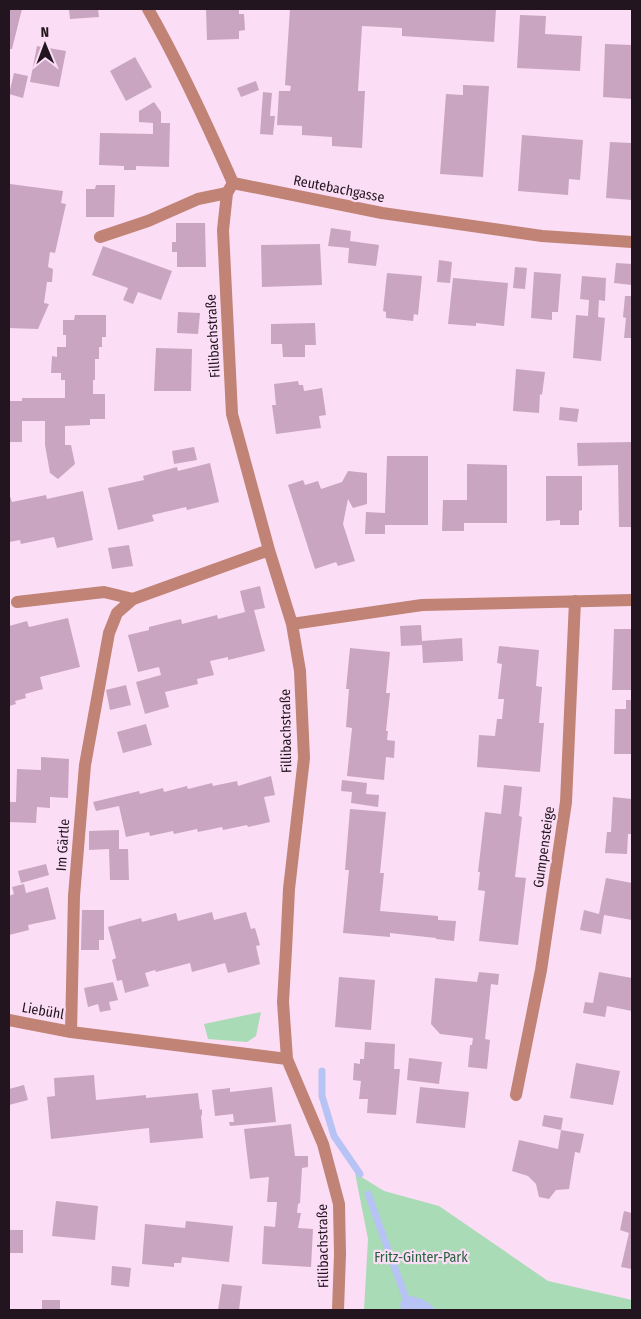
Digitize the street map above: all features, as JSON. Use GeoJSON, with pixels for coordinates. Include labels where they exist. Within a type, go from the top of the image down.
{"type":"FeatureCollection","features":[{"type":"Feature","properties":{"kind":"street"},"geometry":{"type":"LineString","coordinates":[[100,237],[148,221],[198,199],[230,188],[202,115],[148,9]]}},
{"type":"Feature","properties":{"kind":"street","name":"Reutebachgasse"},"geometry":{"type":"LineString","coordinates":[[230,188],[382,213],[542,236],[632,242]]}},
{"type":"Feature","properties":{"kind":"street","name":"Fillibachstraße"},"geometry":{"type":"LineString","coordinates":[[230,188],[223,230],[232,414],[269,550],[292,624],[300,671],[304,758],[289,889],[283,1002],[287,1059],[323,1144],[339,1204],[338,1310]]}},
{"type":"Feature","properties":{"kind":"street","name":"Im Gärtle"},"geometry":{"type":"LineString","coordinates":[[71,1032],[74,896],[85,765],[109,633],[117,613],[133,599],[269,550]]}},
{"type":"Feature","properties":{"kind":"street"},"geometry":{"type":"LineString","coordinates":[[17,602],[104,592],[133,599]]}},
{"type":"Feature","properties":{"kind":"street"},"geometry":{"type":"LineString","coordinates":[[292,624],[422,605],[632,600]]}},
{"type":"Feature","properties":{"kind":"street","name":"Gumpensteige"},"geometry":{"type":"LineString","coordinates":[[516,1094],[541,970],[566,802],[575,601]]}},
{"type":"Feature","properties":{"kind":"street","name":"Liebühl"},"geometry":{"type":"LineString","coordinates":[[9,1020],[71,1032]]}},
{"type":"Feature","properties":{"kind":"street"},"geometry":{"type":"LineString","coordinates":[[71,1032],[287,1059]]}},
{"type":"Feature","properties":{"kind":"green space"},"geometry":{"type":"Polygon","coordinates":[[[261,1012],[256,1036],[247,1042],[208,1039],[204,1024],[261,1012]]]}},
{"type":"Feature","properties":{"kind":"green space","name":"Fritz-Ginter-Park"},"geometry":{"type":"Polygon","coordinates":[[[355,1173],[384,1191],[439,1206],[548,1281],[632,1300],[632,1310],[364,1310],[368,1239],[355,1173]]]}},
{"type":"Feature","properties":{"kind":"water"},"geometry":{"type":"Polygon","coordinates":[[[405,1296],[422,1299],[435,1310],[401,1310],[400,1303],[405,1296]]]}},
{"type":"Feature","properties":{"kind":"building"},"geometry":{"type":"Polygon","coordinates":[[[9,9],[22,9],[12,49],[9,49],[9,9]]]}},
{"type":"Feature","properties":{"kind":"building"},"geometry":{"type":"Polygon","coordinates":[[[69,9],[98,9],[99,17],[70,19],[69,9]]]}},
{"type":"Feature","properties":{"kind":"building"},"geometry":{"type":"Polygon","coordinates":[[[206,9],[239,9],[239,14],[244,14],[245,30],[239,31],[239,39],[207,40],[206,9]]]}},
{"type":"Feature","properties":{"kind":"building"},"geometry":{"type":"Polygon","coordinates":[[[290,9],[496,9],[494,42],[402,36],[402,28],[362,26],[358,91],[365,91],[362,148],[332,146],[332,137],[302,135],[302,126],[277,125],[279,91],[290,91],[291,86],[285,85],[290,9]]]}},
{"type":"Feature","properties":{"kind":"building"},"geometry":{"type":"Polygon","coordinates":[[[520,15],[546,16],[545,34],[582,36],[580,71],[517,68],[520,15]]]}},
{"type":"Feature","properties":{"kind":"building"},"geometry":{"type":"Polygon","coordinates":[[[605,44],[632,45],[632,99],[603,97],[605,44]]]}},
{"type":"Feature","properties":{"kind":"building"},"geometry":{"type":"Polygon","coordinates":[[[37,46],[66,51],[59,87],[30,82],[37,46]]]}},
{"type":"Feature","properties":{"kind":"building"},"geometry":{"type":"Polygon","coordinates":[[[135,57],[152,87],[126,101],[110,71],[135,57]]]}},
{"type":"Feature","properties":{"kind":"building"},"geometry":{"type":"Polygon","coordinates":[[[14,73],[28,76],[23,98],[9,94],[14,73]]]}},
{"type":"Feature","properties":{"kind":"building"},"geometry":{"type":"Polygon","coordinates":[[[256,81],[259,90],[241,97],[237,88],[256,81]]]}},
{"type":"Feature","properties":{"kind":"building"},"geometry":{"type":"Polygon","coordinates":[[[463,85],[489,86],[483,177],[440,174],[446,94],[463,95],[463,85]]]}},
{"type":"Feature","properties":{"kind":"building"},"geometry":{"type":"Polygon","coordinates":[[[263,92],[272,93],[270,116],[275,116],[273,135],[260,134],[263,92]]]}},
{"type":"Feature","properties":{"kind":"building"},"geometry":{"type":"Polygon","coordinates":[[[154,102],[161,112],[161,123],[170,123],[169,167],[136,166],[136,170],[124,170],[124,166],[99,165],[100,133],[153,134],[153,123],[139,122],[139,111],[154,102]]]}},
{"type":"Feature","properties":{"kind":"building"},"geometry":{"type":"Polygon","coordinates":[[[522,135],[583,140],[580,180],[569,179],[568,195],[518,191],[522,135]]]}},
{"type":"Feature","properties":{"kind":"building"},"geometry":{"type":"Polygon","coordinates":[[[610,142],[632,143],[632,200],[606,198],[610,142]]]}},
{"type":"Feature","properties":{"kind":"building"},"geometry":{"type":"Polygon","coordinates":[[[10,184],[63,191],[61,203],[66,204],[55,253],[50,252],[48,267],[53,269],[52,282],[47,282],[44,303],[49,304],[38,329],[9,328],[10,184]]]}},
{"type":"Feature","properties":{"kind":"building"},"geometry":{"type":"Polygon","coordinates":[[[96,185],[115,185],[114,217],[86,217],[86,189],[95,189],[96,185]]]}},
{"type":"Feature","properties":{"kind":"building"},"geometry":{"type":"Polygon","coordinates":[[[176,223],[205,223],[206,267],[177,267],[177,252],[172,252],[172,242],[176,242],[176,223]]]}},
{"type":"Feature","properties":{"kind":"building"},"geometry":{"type":"Polygon","coordinates":[[[331,228],[351,231],[350,241],[379,245],[376,266],[348,263],[349,248],[328,246],[331,228]]]}},
{"type":"Feature","properties":{"kind":"building"},"geometry":{"type":"Polygon","coordinates":[[[320,244],[322,285],[262,287],[261,245],[320,244]]]}},
{"type":"Feature","properties":{"kind":"building"},"geometry":{"type":"Polygon","coordinates":[[[103,246],[172,271],[161,300],[138,292],[133,304],[123,300],[128,288],[92,275],[103,246]]]}},
{"type":"Feature","properties":{"kind":"building"},"geometry":{"type":"Polygon","coordinates":[[[439,260],[452,262],[450,283],[437,282],[439,260]]]}},
{"type":"Feature","properties":{"kind":"building"},"geometry":{"type":"Polygon","coordinates":[[[616,263],[632,264],[632,285],[614,283],[616,263]]]}},
{"type":"Feature","properties":{"kind":"building"},"geometry":{"type":"Polygon","coordinates":[[[515,267],[527,268],[525,289],[513,288],[515,267]]]}},
{"type":"Feature","properties":{"kind":"building"},"geometry":{"type":"Polygon","coordinates":[[[534,272],[561,274],[558,312],[552,312],[552,320],[531,318],[534,272]]]}},
{"type":"Feature","properties":{"kind":"building"},"geometry":{"type":"Polygon","coordinates":[[[387,273],[422,276],[418,315],[414,314],[413,321],[386,318],[386,312],[383,311],[387,273]]]}},
{"type":"Feature","properties":{"kind":"building"},"geometry":{"type":"Polygon","coordinates":[[[582,276],[606,278],[605,301],[599,300],[598,317],[605,318],[601,361],[573,358],[576,315],[588,316],[589,300],[580,299],[582,276]]]}},
{"type":"Feature","properties":{"kind":"building"},"geometry":{"type":"Polygon","coordinates":[[[453,278],[508,283],[504,326],[476,323],[476,326],[448,324],[453,278]]]}},
{"type":"Feature","properties":{"kind":"building"},"geometry":{"type":"Polygon","coordinates":[[[625,296],[632,296],[632,338],[624,338],[626,318],[623,317],[625,296]]]}},
{"type":"Feature","properties":{"kind":"building"},"geometry":{"type":"Polygon","coordinates":[[[178,312],[200,313],[198,334],[177,333],[178,312]]]}},
{"type":"Feature","properties":{"kind":"building"},"geometry":{"type":"Polygon","coordinates":[[[75,315],[106,315],[106,337],[102,337],[102,347],[99,347],[99,359],[95,359],[95,380],[93,380],[93,394],[105,394],[105,419],[90,419],[90,425],[65,426],[65,445],[71,445],[75,464],[58,479],[50,473],[45,445],[45,421],[22,421],[22,442],[9,442],[9,401],[22,401],[22,398],[65,398],[65,380],[61,380],[61,373],[51,373],[52,356],[57,357],[57,347],[66,347],[66,335],[63,335],[63,320],[74,320],[75,315]]]}},
{"type":"Feature","properties":{"kind":"building"},"geometry":{"type":"Polygon","coordinates":[[[315,323],[316,345],[305,345],[305,357],[283,357],[282,344],[271,344],[271,324],[315,323]]]}},
{"type":"Feature","properties":{"kind":"building"},"geometry":{"type":"Polygon","coordinates":[[[156,348],[192,349],[191,391],[154,391],[156,348]]]}},
{"type":"Feature","properties":{"kind":"building"},"geometry":{"type":"Polygon","coordinates":[[[516,369],[545,372],[542,395],[540,394],[539,413],[513,411],[516,369]]]}},
{"type":"Feature","properties":{"kind":"building"},"geometry":{"type":"Polygon","coordinates":[[[298,381],[299,385],[303,385],[304,391],[322,388],[326,415],[319,416],[321,428],[276,434],[272,405],[276,405],[274,384],[298,381]]]}},
{"type":"Feature","properties":{"kind":"building"},"geometry":{"type":"Polygon","coordinates":[[[560,407],[579,409],[577,422],[559,420],[560,407]]]}},
{"type":"Feature","properties":{"kind":"building"},"geometry":{"type":"Polygon","coordinates":[[[632,442],[632,527],[619,527],[618,465],[578,466],[577,443],[632,442]]]}},
{"type":"Feature","properties":{"kind":"building"},"geometry":{"type":"Polygon","coordinates":[[[194,447],[197,460],[174,464],[172,451],[194,447]]]}},
{"type":"Feature","properties":{"kind":"building"},"geometry":{"type":"Polygon","coordinates":[[[387,456],[428,456],[428,525],[385,525],[385,534],[365,534],[366,512],[385,513],[387,456]]]}},
{"type":"Feature","properties":{"kind":"building"},"geometry":{"type":"Polygon","coordinates":[[[210,463],[219,502],[187,510],[186,507],[152,515],[154,521],[118,530],[108,488],[144,480],[143,476],[177,467],[178,471],[210,463]]]}},
{"type":"Feature","properties":{"kind":"building"},"geometry":{"type":"Polygon","coordinates":[[[467,464],[507,465],[507,523],[464,523],[464,531],[442,531],[443,500],[467,500],[467,464]]]}},
{"type":"Feature","properties":{"kind":"building"},"geometry":{"type":"Polygon","coordinates":[[[348,471],[367,473],[367,504],[353,508],[348,499],[343,524],[355,561],[338,566],[336,562],[315,569],[288,485],[303,480],[305,485],[318,481],[321,489],[342,482],[348,471]]]}},
{"type":"Feature","properties":{"kind":"building"},"geometry":{"type":"Polygon","coordinates":[[[546,476],[582,476],[582,510],[579,511],[579,525],[560,525],[560,520],[546,521],[546,476]]]}},
{"type":"Feature","properties":{"kind":"building"},"geometry":{"type":"Polygon","coordinates":[[[83,491],[93,540],[57,548],[54,537],[21,544],[20,540],[9,542],[9,493],[12,502],[46,495],[47,499],[83,491]]]}},
{"type":"Feature","properties":{"kind":"building"},"geometry":{"type":"Polygon","coordinates":[[[129,545],[133,566],[112,569],[108,548],[129,545]]]}},
{"type":"Feature","properties":{"kind":"building"},"geometry":{"type":"Polygon","coordinates":[[[260,586],[265,608],[254,610],[265,651],[228,660],[228,657],[210,661],[214,675],[197,679],[198,684],[165,692],[169,707],[145,714],[136,682],[161,675],[159,667],[138,672],[128,635],[149,630],[149,627],[181,619],[182,624],[217,615],[218,619],[245,612],[240,591],[260,586]]]}},
{"type":"Feature","properties":{"kind":"building"},"geometry":{"type":"Polygon","coordinates":[[[68,618],[80,667],[40,677],[43,689],[25,694],[26,698],[15,701],[16,704],[9,706],[9,626],[27,621],[29,627],[68,618]]]}},
{"type":"Feature","properties":{"kind":"building"},"geometry":{"type":"Polygon","coordinates":[[[421,625],[422,641],[462,638],[463,661],[423,663],[422,645],[401,646],[400,626],[421,625]]]}},
{"type":"Feature","properties":{"kind":"building"},"geometry":{"type":"Polygon","coordinates":[[[614,629],[632,629],[632,690],[612,690],[614,629]]]}},
{"type":"Feature","properties":{"kind":"building"},"geometry":{"type":"Polygon","coordinates":[[[499,646],[539,650],[536,686],[542,687],[539,723],[544,723],[540,772],[477,767],[479,735],[495,736],[497,719],[502,719],[504,699],[498,699],[502,664],[497,663],[499,646]]]}},
{"type":"Feature","properties":{"kind":"building"},"geometry":{"type":"Polygon","coordinates":[[[350,648],[390,652],[386,693],[390,693],[386,731],[388,731],[387,740],[395,741],[394,758],[386,757],[384,780],[347,776],[352,728],[346,727],[349,689],[346,689],[350,648]]]}},
{"type":"Feature","properties":{"kind":"building"},"geometry":{"type":"Polygon","coordinates":[[[126,685],[131,705],[110,710],[106,690],[126,685]]]}},
{"type":"Feature","properties":{"kind":"building"},"geometry":{"type":"Polygon","coordinates":[[[626,700],[632,700],[632,754],[614,754],[615,709],[626,709],[626,700]]]}},
{"type":"Feature","properties":{"kind":"building"},"geometry":{"type":"Polygon","coordinates":[[[146,724],[152,745],[123,753],[117,732],[146,724]]]}},
{"type":"Feature","properties":{"kind":"building"},"geometry":{"type":"Polygon","coordinates":[[[41,757],[69,759],[68,798],[50,797],[50,808],[37,807],[36,823],[9,822],[9,802],[16,802],[17,769],[41,770],[41,757]]]}},
{"type":"Feature","properties":{"kind":"building"},"geometry":{"type":"Polygon","coordinates":[[[271,776],[275,795],[264,797],[270,822],[248,827],[247,825],[223,830],[222,827],[198,832],[197,829],[174,834],[173,831],[150,836],[149,832],[126,837],[119,806],[96,811],[93,802],[139,791],[140,794],[163,788],[164,792],[187,786],[188,789],[212,783],[213,786],[237,781],[238,786],[271,776]]]}},
{"type":"Feature","properties":{"kind":"building"},"geometry":{"type":"Polygon","coordinates":[[[342,780],[367,783],[366,794],[379,795],[378,807],[351,803],[352,792],[341,791],[342,780]]]}},
{"type":"Feature","properties":{"kind":"building"},"geometry":{"type":"Polygon","coordinates":[[[504,785],[522,787],[519,816],[522,817],[515,877],[526,878],[518,945],[479,941],[485,891],[478,890],[480,872],[478,872],[485,812],[501,814],[504,785]]]}},
{"type":"Feature","properties":{"kind":"building"},"geometry":{"type":"Polygon","coordinates":[[[613,797],[632,799],[632,834],[628,834],[627,854],[605,853],[607,832],[611,832],[613,797]]]}},
{"type":"Feature","properties":{"kind":"building"},"geometry":{"type":"Polygon","coordinates":[[[350,809],[386,812],[380,873],[384,873],[380,911],[438,916],[438,920],[456,921],[454,941],[390,933],[390,937],[343,933],[349,870],[345,870],[350,809]]]}},
{"type":"Feature","properties":{"kind":"building"},"geometry":{"type":"Polygon","coordinates":[[[119,830],[119,849],[128,849],[129,880],[110,880],[109,849],[89,850],[89,831],[119,830]]]}},
{"type":"Feature","properties":{"kind":"building"},"geometry":{"type":"Polygon","coordinates":[[[46,864],[49,875],[21,883],[18,871],[46,864]]]}},
{"type":"Feature","properties":{"kind":"building"},"geometry":{"type":"Polygon","coordinates":[[[606,878],[632,883],[632,920],[604,915],[601,934],[580,930],[584,910],[599,914],[606,878]]]}},
{"type":"Feature","properties":{"kind":"building"},"geometry":{"type":"Polygon","coordinates":[[[24,884],[26,893],[48,887],[56,919],[28,925],[29,930],[9,935],[9,896],[14,894],[12,887],[24,884]]]}},
{"type":"Feature","properties":{"kind":"building"},"geometry":{"type":"Polygon","coordinates":[[[82,910],[104,910],[104,940],[99,940],[99,950],[81,950],[82,910]]]}},
{"type":"Feature","properties":{"kind":"building"},"geometry":{"type":"Polygon","coordinates":[[[212,912],[214,920],[246,912],[251,929],[255,928],[260,945],[256,946],[260,964],[228,973],[225,963],[192,972],[190,963],[156,972],[155,970],[145,973],[149,986],[125,993],[122,980],[117,981],[112,960],[116,958],[108,927],[141,918],[142,922],[176,913],[178,921],[212,912]]]}},
{"type":"Feature","properties":{"kind":"building"},"geometry":{"type":"Polygon","coordinates":[[[479,972],[499,974],[498,985],[491,984],[485,1039],[490,1040],[487,1069],[468,1067],[470,1045],[472,1045],[473,1038],[440,1034],[431,1024],[435,978],[477,982],[479,972]]]}},
{"type":"Feature","properties":{"kind":"building"},"geometry":{"type":"Polygon","coordinates":[[[599,972],[632,978],[632,1011],[607,1006],[605,1017],[583,1013],[585,1002],[593,1003],[599,972]]]}},
{"type":"Feature","properties":{"kind":"building"},"geometry":{"type":"Polygon","coordinates":[[[339,977],[375,980],[371,1030],[335,1027],[339,977]]]}},
{"type":"Feature","properties":{"kind":"building"},"geometry":{"type":"Polygon","coordinates":[[[113,982],[118,1000],[109,1002],[111,1010],[100,1012],[98,1004],[88,1007],[84,988],[113,982]]]}},
{"type":"Feature","properties":{"kind":"building"},"geometry":{"type":"Polygon","coordinates":[[[365,1042],[395,1044],[394,1069],[400,1069],[396,1115],[367,1113],[368,1099],[359,1099],[361,1081],[353,1080],[354,1063],[360,1064],[360,1059],[364,1059],[365,1042]]]}},
{"type":"Feature","properties":{"kind":"building"},"geometry":{"type":"Polygon","coordinates":[[[409,1058],[442,1062],[439,1084],[407,1080],[409,1058]]]}},
{"type":"Feature","properties":{"kind":"building"},"geometry":{"type":"Polygon","coordinates":[[[576,1063],[620,1071],[613,1105],[570,1098],[576,1063]]]}},
{"type":"Feature","properties":{"kind":"building"},"geometry":{"type":"Polygon","coordinates":[[[94,1075],[96,1100],[146,1095],[146,1098],[198,1093],[200,1110],[202,1109],[203,1138],[150,1143],[149,1128],[51,1139],[47,1097],[55,1096],[54,1078],[94,1075]]]}},
{"type":"Feature","properties":{"kind":"building"},"geometry":{"type":"Polygon","coordinates":[[[24,1085],[28,1100],[9,1105],[9,1089],[24,1085]]]}},
{"type":"Feature","properties":{"kind":"building"},"geometry":{"type":"Polygon","coordinates":[[[272,1087],[276,1122],[230,1126],[229,1122],[234,1122],[233,1114],[215,1116],[212,1090],[230,1088],[230,1092],[272,1087]]]}},
{"type":"Feature","properties":{"kind":"building"},"geometry":{"type":"Polygon","coordinates":[[[420,1087],[469,1092],[465,1128],[416,1123],[420,1087]]]}},
{"type":"Feature","properties":{"kind":"building"},"geometry":{"type":"Polygon","coordinates":[[[544,1115],[563,1118],[561,1130],[542,1126],[544,1115]]]}},
{"type":"Feature","properties":{"kind":"building"},"geometry":{"type":"Polygon","coordinates":[[[291,1124],[295,1156],[308,1156],[308,1167],[302,1168],[300,1203],[298,1204],[297,1213],[301,1213],[298,1228],[313,1229],[311,1267],[262,1264],[264,1226],[275,1227],[277,1202],[267,1202],[269,1177],[250,1179],[244,1129],[291,1124]]]}},
{"type":"Feature","properties":{"kind":"building"},"geometry":{"type":"Polygon","coordinates":[[[561,1130],[584,1134],[580,1153],[575,1152],[569,1189],[556,1190],[549,1199],[539,1197],[536,1184],[528,1176],[512,1171],[519,1140],[558,1149],[561,1130]]]}},
{"type":"Feature","properties":{"kind":"building"},"geometry":{"type":"Polygon","coordinates":[[[56,1201],[98,1206],[95,1240],[52,1236],[56,1201]]]}},
{"type":"Feature","properties":{"kind":"building"},"geometry":{"type":"Polygon","coordinates":[[[624,1211],[632,1213],[632,1269],[621,1267],[629,1233],[620,1230],[624,1211]]]}},
{"type":"Feature","properties":{"kind":"building"},"geometry":{"type":"Polygon","coordinates":[[[186,1221],[233,1226],[229,1262],[182,1257],[181,1263],[174,1263],[174,1267],[142,1264],[145,1224],[185,1228],[186,1221]]]}},
{"type":"Feature","properties":{"kind":"building"},"geometry":{"type":"Polygon","coordinates":[[[9,1230],[23,1230],[23,1253],[9,1253],[9,1230]]]}},
{"type":"Feature","properties":{"kind":"building"},"geometry":{"type":"Polygon","coordinates":[[[112,1266],[131,1268],[129,1287],[111,1285],[112,1266]]]}},
{"type":"Feature","properties":{"kind":"building"},"geometry":{"type":"Polygon","coordinates":[[[222,1284],[242,1286],[239,1310],[218,1310],[222,1284]]]}},
{"type":"Feature","properties":{"kind":"building"},"geometry":{"type":"Polygon","coordinates":[[[42,1300],[60,1300],[60,1310],[42,1310],[42,1300]]]}},
{"type":"Feature","properties":{"kind":"waterway"},"geometry":{"type":"LineString","coordinates":[[322,1071],[322,1096],[334,1136],[360,1174]]}},
{"type":"Feature","properties":{"kind":"waterway"},"geometry":{"type":"LineString","coordinates":[[368,1194],[405,1296]]}}]}
